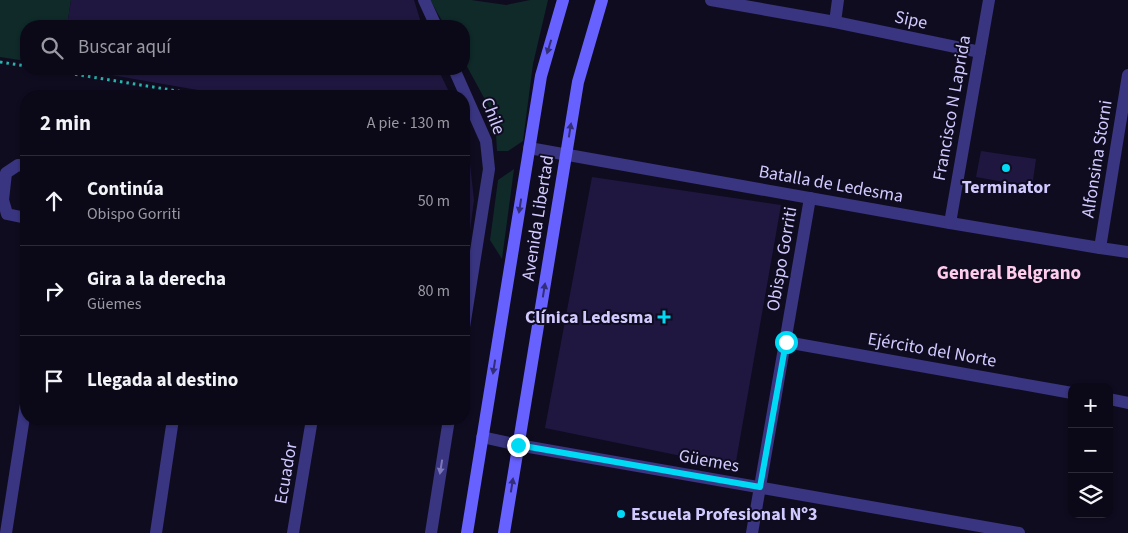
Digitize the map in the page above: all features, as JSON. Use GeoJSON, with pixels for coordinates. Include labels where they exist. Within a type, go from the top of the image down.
{"type":"FeatureCollection","features":[{"type":"Feature","properties":{"kind":"main road","name":"Avenida Libertad"},"geometry":{"type":"LineString","coordinates":[[467,533],[541,76],[563,0]]}},
{"type":"Feature","properties":{"kind":"main road","name":"Avenida Libertad"},"geometry":{"type":"LineString","coordinates":[[504,533],[578,82],[602,0]]}},
{"type":"Feature","properties":{"kind":"street"},"geometry":{"type":"LineString","coordinates":[[424,0],[433,20]]}},
{"type":"Feature","properties":{"kind":"street","name":"Sipe"},"geometry":{"type":"LineString","coordinates":[[711,0],[835,22],[980,52]]}},
{"type":"Feature","properties":{"kind":"street"},"geometry":{"type":"LineString","coordinates":[[835,22],[838,0]]}},
{"type":"Feature","properties":{"kind":"street","name":"Francisco N Laprida"},"geometry":{"type":"LineString","coordinates":[[950,223],[989,0]]}},
{"type":"Feature","properties":{"kind":"street","name":"Chile"},"geometry":{"type":"LineString","coordinates":[[457,75],[463,90]]}},
{"type":"Feature","properties":{"kind":"street","name":"Alfonsina Storni"},"geometry":{"type":"LineString","coordinates":[[1100,248],[1128,75]]}},
{"type":"Feature","properties":{"kind":"street","name":"Chile"},"geometry":{"type":"LineString","coordinates":[[470,105],[486,141],[489,169],[470,289]]}},
{"type":"Feature","properties":{"kind":"street","name":"Batalla de Ledesma"},"geometry":{"type":"LineString","coordinates":[[529,148],[950,223],[1128,252]]}},
{"type":"Feature","properties":{"kind":"street"},"geometry":{"type":"LineString","coordinates":[[20,166],[6,173],[4,200],[7,214],[20,217]]}},
{"type":"Feature","properties":{"kind":"street","name":"Obispo Gorriti"},"geometry":{"type":"LineString","coordinates":[[752,533],[810,198]]}},
{"type":"Feature","properties":{"kind":"street","name":"Ejército del Norte"},"geometry":{"type":"LineString","coordinates":[[786,342],[1068,392]]}},
{"type":"Feature","properties":{"kind":"street"},"geometry":{"type":"LineString","coordinates":[[1113,400],[1128,403]]}},
{"type":"Feature","properties":{"kind":"street"},"geometry":{"type":"LineString","coordinates":[[6,533],[23,425]]}},
{"type":"Feature","properties":{"kind":"street"},"geometry":{"type":"LineString","coordinates":[[156,533],[172,425]]}},
{"type":"Feature","properties":{"kind":"street","name":"Ecuador"},"geometry":{"type":"LineString","coordinates":[[293,533],[311,425]]}},
{"type":"Feature","properties":{"kind":"street"},"geometry":{"type":"LineString","coordinates":[[431,533],[448,425]]}},
{"type":"Feature","properties":{"kind":"street","name":"Güemes"},"geometry":{"type":"LineString","coordinates":[[482,437],[518,445],[760,487],[977,529],[1019,533]]}},
{"type":"Feature","properties":{"kind":"path"},"geometry":{"type":"LineString","coordinates":[[0,62],[20,65]]}},
{"type":"Feature","properties":{"kind":"path"},"geometry":{"type":"LineString","coordinates":[[80,75],[171,90]]}},
{"type":"Feature","properties":{"kind":"green space"},"geometry":{"type":"Polygon","coordinates":[[[0,0],[71,0],[68,20],[20,20],[20,60],[0,57],[0,0]]]}},
{"type":"Feature","properties":{"kind":"green space"},"geometry":{"type":"Polygon","coordinates":[[[430,0],[471,0],[506,5],[530,0],[548,0],[533,64],[523,141],[508,151],[497,151],[495,118],[470,72],[470,20],[442,20],[430,0]]]}},
{"type":"Feature","properties":{"kind":"green space"},"geometry":{"type":"Polygon","coordinates":[[[514,169],[502,259],[490,240],[498,180],[514,169]]]}},
{"type":"Feature","properties":{"kind":"building"},"geometry":{"type":"Polygon","coordinates":[[[71,0],[414,0],[420,20],[68,20],[71,0]]]}},
{"type":"Feature","properties":{"kind":"building"},"geometry":{"type":"Polygon","coordinates":[[[112,75],[441,75],[448,90],[198,90],[112,75]]]}},
{"type":"Feature","properties":{"kind":"building","name":"Terminator"},"geometry":{"type":"Polygon","coordinates":[[[981,151],[1036,159],[1032,187],[976,177],[981,151]]]}},
{"type":"Feature","properties":{"kind":"building"},"geometry":{"type":"Polygon","coordinates":[[[470,164],[474,200],[470,230],[470,164]]]}},
{"type":"Feature","properties":{"kind":"building","name":"Clínica Ledesma"},"geometry":{"type":"Polygon","coordinates":[[[592,177],[781,205],[735,467],[545,428],[592,177]]]}},
{"type":"Feature","properties":{"kind":"place","name":"Terminator"},"geometry":{"type":"Point","coordinates":[1006,168]}},
{"type":"Feature","properties":{"kind":"place","name":"Clínica Ledesma"},"geometry":{"type":"Point","coordinates":[664,317]}},
{"type":"Feature","properties":{"kind":"place","name":"Escuela Profesional Nº3"},"geometry":{"type":"Point","coordinates":[621,514]}},
{"type":"Feature","properties":{"kind":"district","name":"General Belgrano"},"geometry":{"type":"Point","coordinates":[1009,273]}},
{"type":"Feature","properties":{"kind":"route"},"geometry":{"type":"LineString","coordinates":[[518,445],[760,487],[786,342]]}}]}
